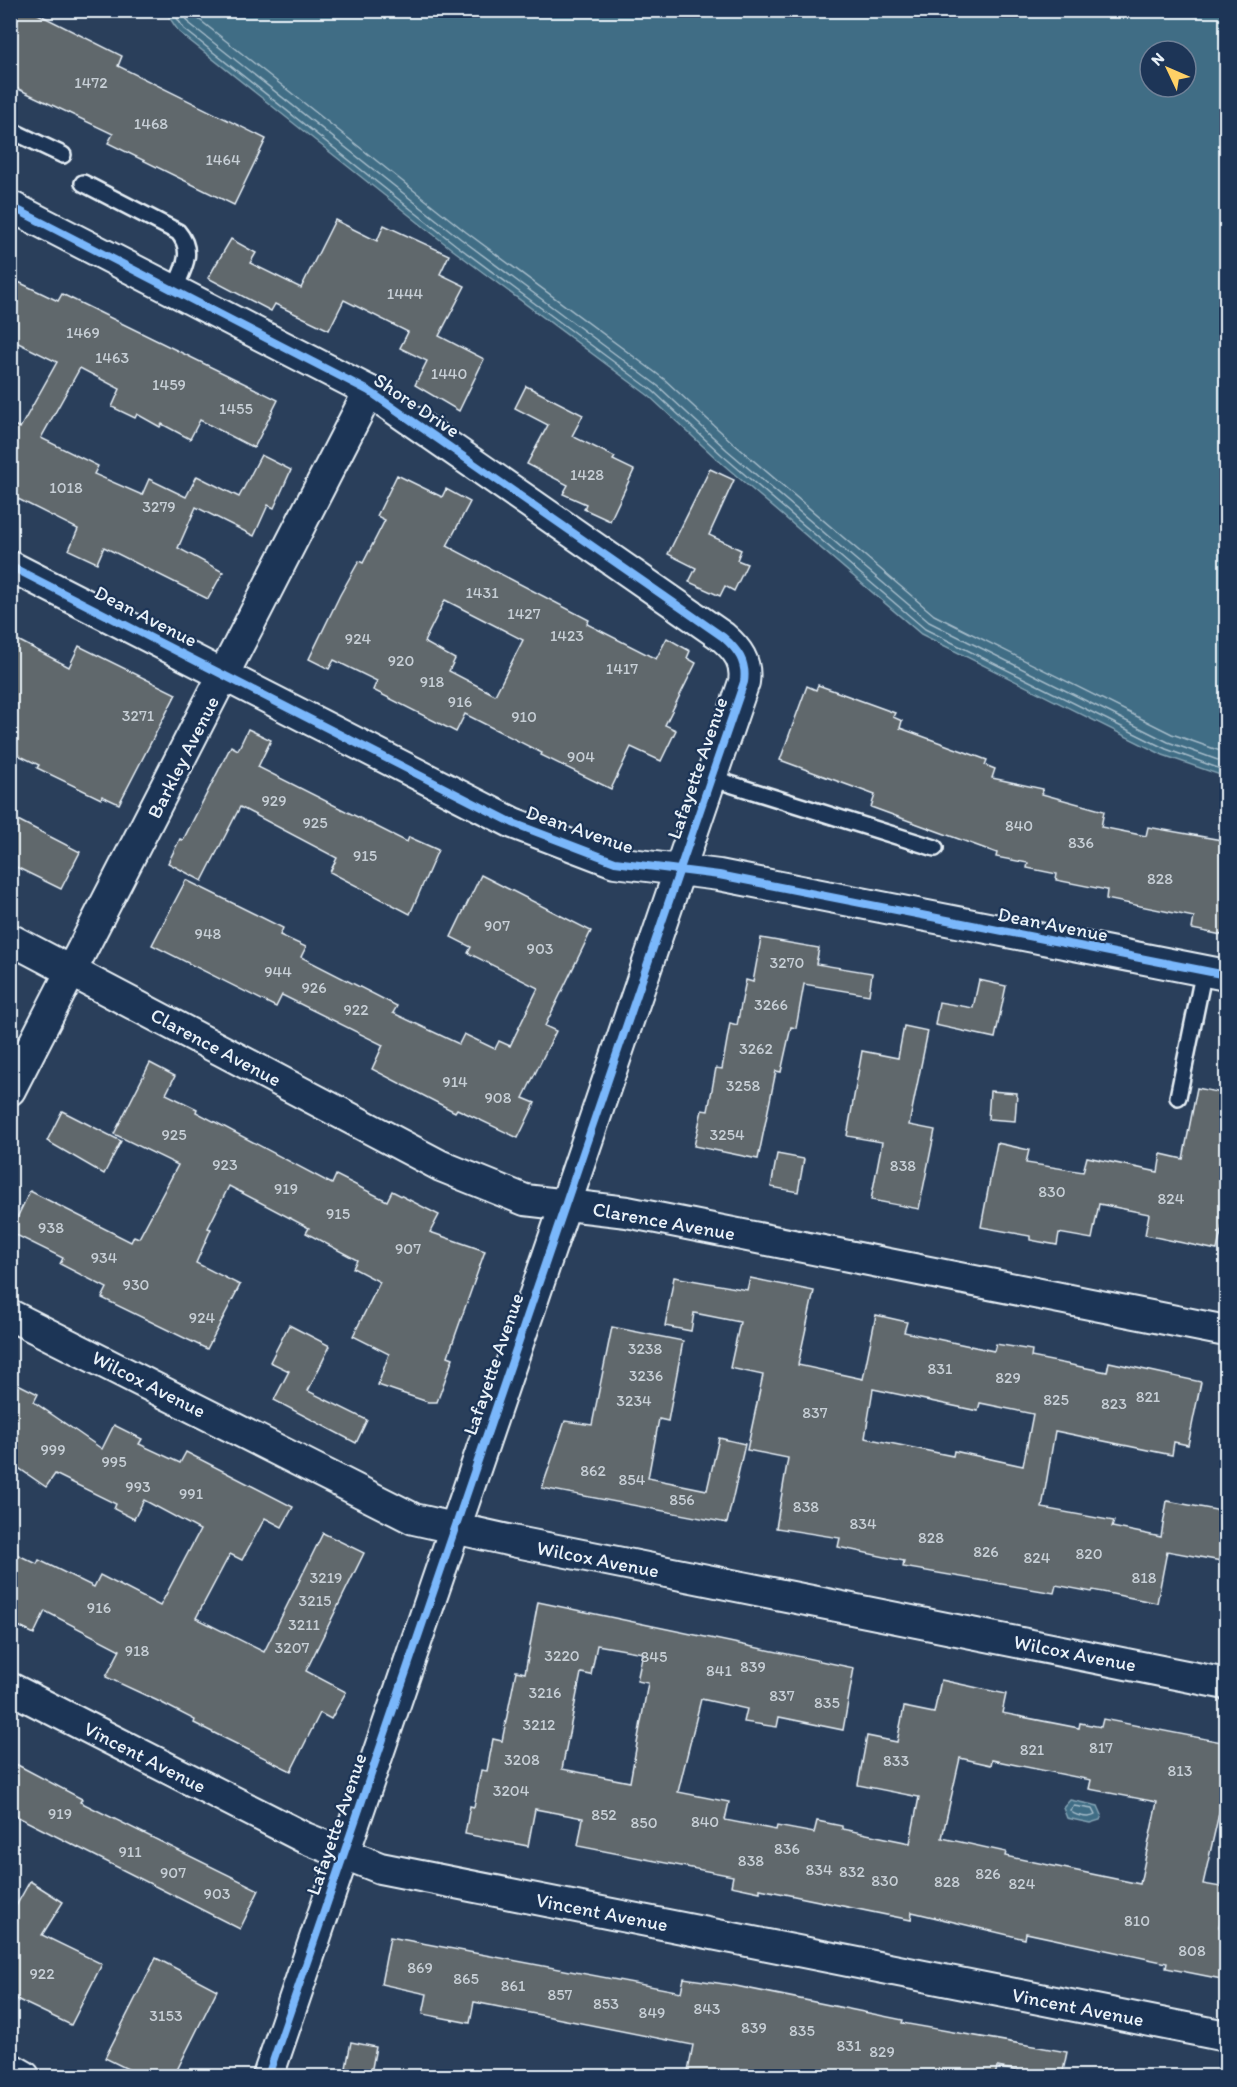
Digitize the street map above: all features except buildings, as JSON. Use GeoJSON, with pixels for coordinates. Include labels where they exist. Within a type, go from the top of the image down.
{"type":"FeatureCollection","features":[{"type":"Feature","properties":{"kind":"street","name":"Shore Drive"},"geometry":{"type":"LineString","coordinates":[[10,206],[369,391],[723,637],[735,649],[743,663]]}},
{"type":"Feature","properties":{"kind":"street","name":"Barkley Avenue"},"geometry":{"type":"LineString","coordinates":[[10,1090],[226,675],[369,391]]}},
{"type":"Feature","properties":{"kind":"street","name":"Dean Avenue"},"geometry":{"type":"LineString","coordinates":[[10,566],[513,823],[615,862],[719,875],[1215,972]]}},
{"type":"Feature","properties":{"kind":"street","name":"Lafayette Avenue"},"geometry":{"type":"LineString","coordinates":[[267,2076],[744,682],[743,663]]}},
{"type":"Feature","properties":{"kind":"street","name":"Clarence Avenue"},"geometry":{"type":"LineString","coordinates":[[10,939],[441,1166],[525,1200],[627,1212],[1227,1330]]}},
{"type":"Feature","properties":{"kind":"street","name":"Wilcox Avenue"},"geometry":{"type":"LineString","coordinates":[[10,1314],[414,1519],[1227,1684]]}},
{"type":"Feature","properties":{"kind":"street","name":"Vincent Avenue"},"geometry":{"type":"LineString","coordinates":[[10,1688],[305,1838],[380,1868],[1227,2037]]}},
{"type":"Feature","properties":{"kind":"street"},"geometry":{"type":"LineString","coordinates":[[10,2068],[24,2076]]}},
{"type":"Feature","properties":{"kind":"lane"},"geometry":{"type":"LineString","coordinates":[[10,130],[63,155]]}},
{"type":"Feature","properties":{"kind":"lane"},"geometry":{"type":"LineString","coordinates":[[83,183],[178,232],[186,241],[188,255],[174,290]]}},
{"type":"Feature","properties":{"kind":"lane"},"geometry":{"type":"LineString","coordinates":[[711,778],[935,848]]}},
{"type":"Feature","properties":{"kind":"lane"},"geometry":{"type":"LineString","coordinates":[[1178,1097],[1215,972]]}},
{"type":"Feature","properties":{"kind":"water"},"geometry":{"type":"Polygon","coordinates":[[[165,11],[1226,11],[1226,777],[1163,755],[921,634],[718,460],[649,396],[453,250],[179,32],[165,11]]]}},
{"type":"Feature","properties":{"kind":"water"},"geometry":{"type":"Polygon","coordinates":[[[1070,1800],[1098,1806],[1102,1815],[1100,1820],[1090,1823],[1067,1818],[1063,1808],[1070,1800]]]}},
{"type":"Feature","properties":{"kind":"cycle path"},"geometry":{"type":"LineString","coordinates":[[10,206],[369,391],[723,637],[743,662],[745,675],[268,2076]]}},
{"type":"Feature","properties":{"kind":"cycle path"},"geometry":{"type":"LineString","coordinates":[[10,566],[513,823],[615,862],[719,875],[1226,975]]}}]}
